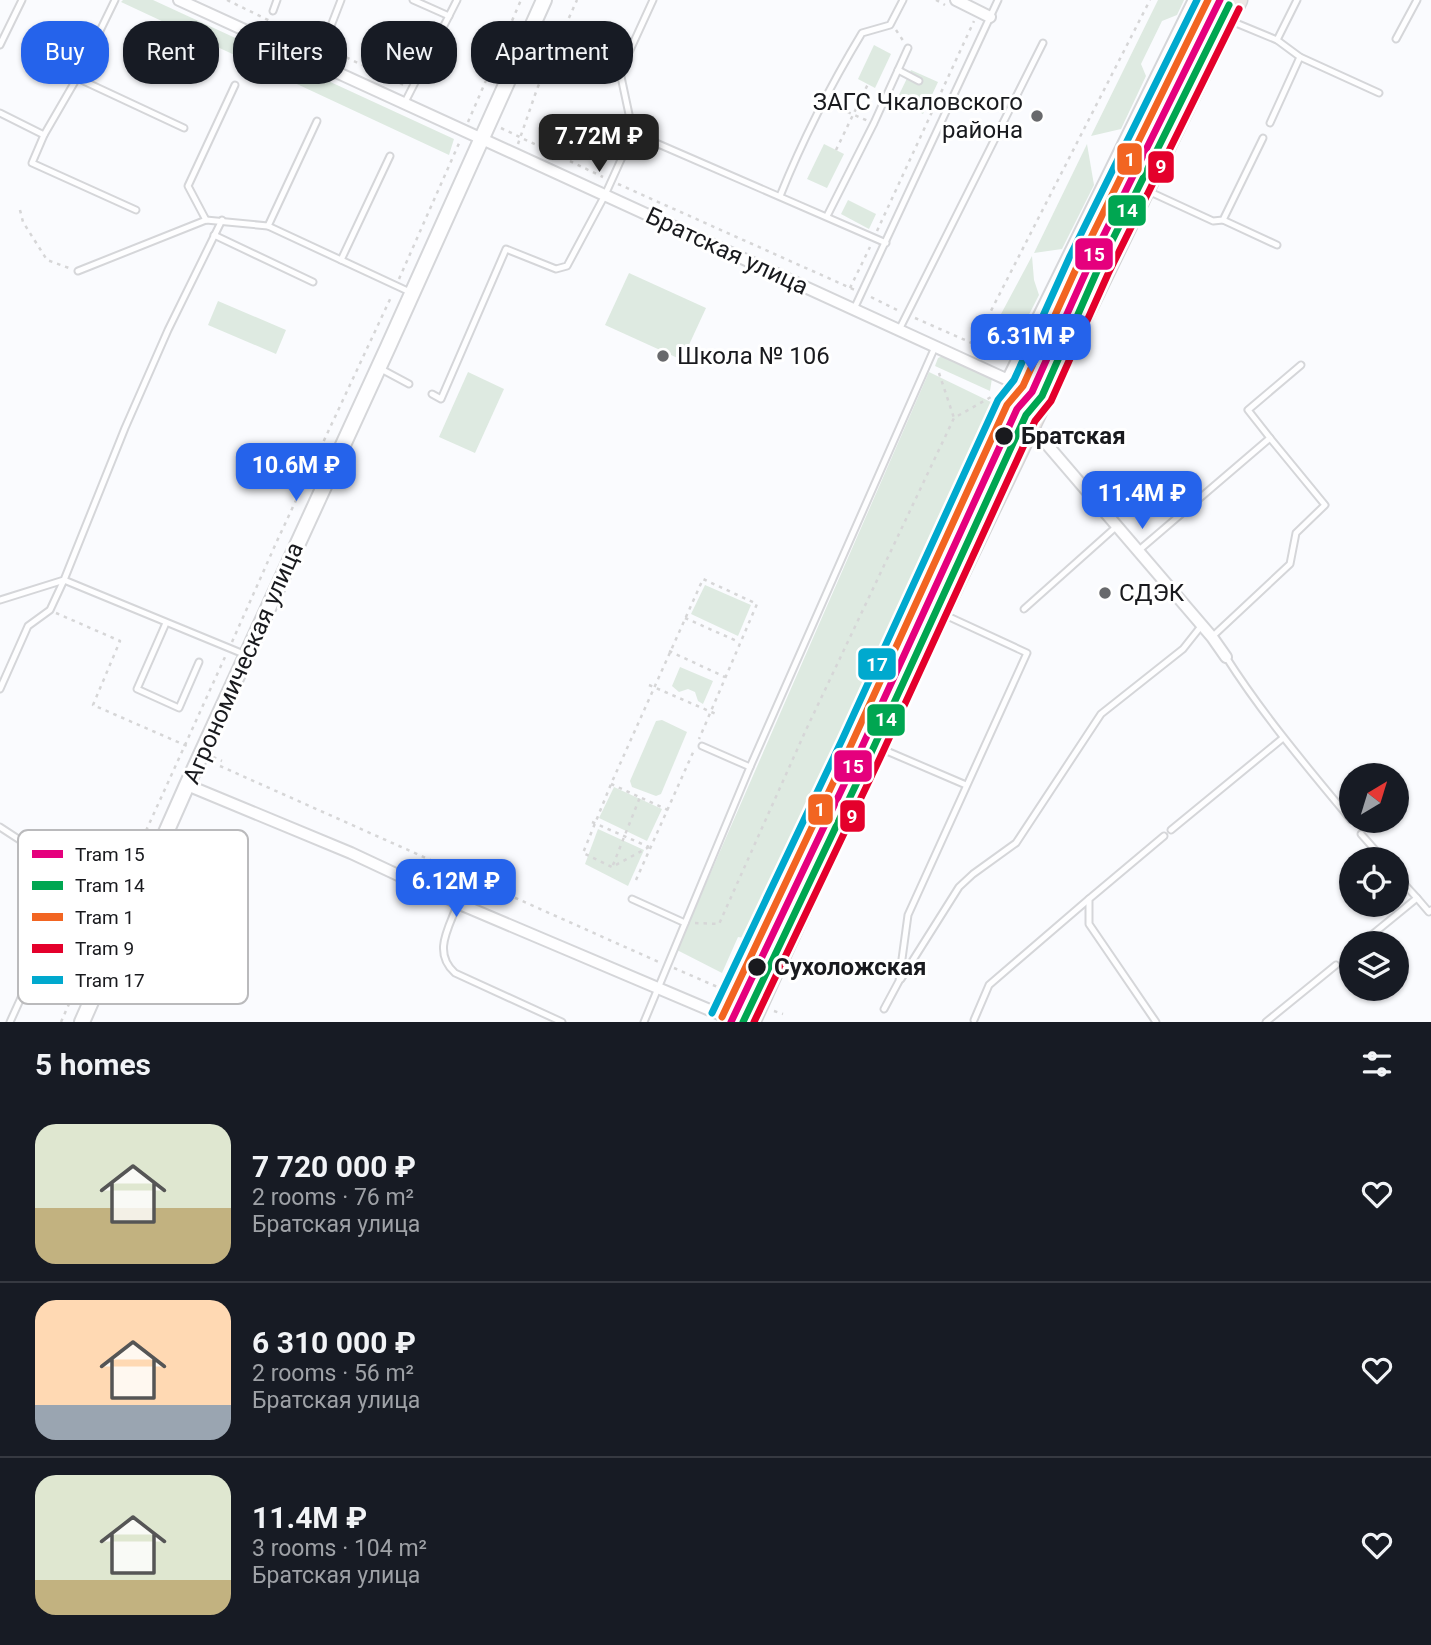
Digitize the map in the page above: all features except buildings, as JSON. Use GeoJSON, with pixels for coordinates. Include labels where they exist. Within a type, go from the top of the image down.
{"type":"FeatureCollection","features":[{"type":"Feature","properties":{"kind":"main road"},"geometry":{"type":"LineString","coordinates":[[751,1022],[802,908],[1045,397],[1238,0]]}},
{"type":"Feature","properties":{"kind":"street","name":"Братская улица"},"geometry":{"type":"LineString","coordinates":[[179,0],[192,3],[233,23]]}},
{"type":"Feature","properties":{"kind":"street","name":"Агрономическая улица"},"geometry":{"type":"LineString","coordinates":[[167,830],[544,0]]}},
{"type":"Feature","properties":{"kind":"street"},"geometry":{"type":"LineString","coordinates":[[956,0],[985,14]]}},
{"type":"Feature","properties":{"kind":"street","name":"Братская улица"},"geometry":{"type":"LineString","coordinates":[[347,77],[1045,397]]}},
{"type":"Feature","properties":{"kind":"street"},"geometry":{"type":"LineString","coordinates":[[1032,427],[1202,625],[1226,657]]}},
{"type":"Feature","properties":{"kind":"street"},"geometry":{"type":"LineString","coordinates":[[187,785],[351,853],[458,903],[738,1022]]}},
{"type":"Feature","properties":{"kind":"street","name":"Агрономическая улица"},"geometry":{"type":"LineString","coordinates":[[82,1022],[90,1004]]}},
{"type":"Feature","properties":{"kind":"lane"},"geometry":{"type":"LineString","coordinates":[[0,45],[22,0]]}},
{"type":"Feature","properties":{"kind":"lane"},"geometry":{"type":"LineString","coordinates":[[104,21],[115,0]]}},
{"type":"Feature","properties":{"kind":"lane"},"geometry":{"type":"LineString","coordinates":[[273,11],[278,0]]}},
{"type":"Feature","properties":{"kind":"lane"},"geometry":{"type":"LineString","coordinates":[[333,21],[341,0]]}},
{"type":"Feature","properties":{"kind":"lane"},"geometry":{"type":"LineString","coordinates":[[414,0],[449,16]]}},
{"type":"Feature","properties":{"kind":"lane"},"geometry":{"type":"LineString","coordinates":[[404,104],[457,0]]}},
{"type":"Feature","properties":{"kind":"lane"},"geometry":{"type":"LineString","coordinates":[[432,394],[441,400],[506,249],[556,269],[567,266],[605,195],[633,133],[620,72],[653,0]]}},
{"type":"Feature","properties":{"kind":"lane"},"geometry":{"type":"LineString","coordinates":[[780,196],[822,100],[862,33],[890,25],[903,0]]}},
{"type":"Feature","properties":{"kind":"lane"},"geometry":{"type":"LineString","coordinates":[[854,309],[886,243],[985,14],[998,0]]}},
{"type":"Feature","properties":{"kind":"lane"},"geometry":{"type":"LineString","coordinates":[[1005,379],[1191,0]]}},
{"type":"Feature","properties":{"kind":"lane"},"geometry":{"type":"LineString","coordinates":[[1277,40],[1297,0]]}},
{"type":"Feature","properties":{"kind":"lane"},"geometry":{"type":"LineString","coordinates":[[1396,39],[1417,0]]}},
{"type":"Feature","properties":{"kind":"lane"},"geometry":{"type":"LineString","coordinates":[[1229,19],[1277,40],[1300,57],[1380,93]]}},
{"type":"Feature","properties":{"kind":"lane"},"geometry":{"type":"LineString","coordinates":[[899,330],[1043,43]]}},
{"type":"Feature","properties":{"kind":"lane"},"geometry":{"type":"LineString","coordinates":[[827,216],[908,48]]}},
{"type":"Feature","properties":{"kind":"lane"},"geometry":{"type":"LineString","coordinates":[[1270,123],[1300,57]]}},
{"type":"Feature","properties":{"kind":"lane"},"geometry":{"type":"LineString","coordinates":[[898,70],[919,81]]}},
{"type":"Feature","properties":{"kind":"lane"},"geometry":{"type":"LineString","coordinates":[[73,84],[44,135],[32,163],[136,210]]}},
{"type":"Feature","properties":{"kind":"lane"},"geometry":{"type":"LineString","coordinates":[[89,84],[184,128]]}},
{"type":"Feature","properties":{"kind":"lane"},"geometry":{"type":"LineString","coordinates":[[206,220],[188,186],[235,85]]}},
{"type":"Feature","properties":{"kind":"lane"},"geometry":{"type":"LineString","coordinates":[[0,113],[44,135]]}},
{"type":"Feature","properties":{"kind":"lane"},"geometry":{"type":"LineString","coordinates":[[268,226],[317,121]]}},
{"type":"Feature","properties":{"kind":"lane"},"geometry":{"type":"LineString","coordinates":[[633,133],[886,243]]}},
{"type":"Feature","properties":{"kind":"lane"},"geometry":{"type":"LineString","coordinates":[[1223,220],[1263,138]]}},
{"type":"Feature","properties":{"kind":"lane"},"geometry":{"type":"LineString","coordinates":[[341,260],[390,156]]}},
{"type":"Feature","properties":{"kind":"lane"},"geometry":{"type":"LineString","coordinates":[[1146,190],[1213,221],[1223,220],[1277,245]]}},
{"type":"Feature","properties":{"kind":"lane"},"geometry":{"type":"LineString","coordinates":[[78,271],[206,220],[222,220],[268,226],[412,292]]}},
{"type":"Feature","properties":{"kind":"lane"},"geometry":{"type":"LineString","coordinates":[[0,689],[28,626],[50,610],[65,580],[130,416],[222,220]]}},
{"type":"Feature","properties":{"kind":"lane"},"geometry":{"type":"LineString","coordinates":[[214,235],[313,282]]}},
{"type":"Feature","properties":{"kind":"lane"},"geometry":{"type":"LineString","coordinates":[[644,1022],[750,767],[935,347]]}},
{"type":"Feature","properties":{"kind":"lane"},"geometry":{"type":"LineString","coordinates":[[1212,637],[1290,564],[1296,533],[1325,505],[1248,410],[1301,365]]}},
{"type":"Feature","properties":{"kind":"lane"},"geometry":{"type":"LineString","coordinates":[[378,368],[409,384]]}},
{"type":"Feature","properties":{"kind":"lane"},"geometry":{"type":"LineString","coordinates":[[1138,551],[1270,438]]}},
{"type":"Feature","properties":{"kind":"lane"},"geometry":{"type":"LineString","coordinates":[[1024,609],[1117,526]]}},
{"type":"Feature","properties":{"kind":"lane"},"geometry":{"type":"LineString","coordinates":[[0,600],[65,580],[246,655]]}},
{"type":"Feature","properties":{"kind":"lane"},"geometry":{"type":"LineString","coordinates":[[899,981],[908,915],[1027,653],[942,614]]}},
{"type":"Feature","properties":{"kind":"lane"},"geometry":{"type":"LineString","coordinates":[[166,623],[137,689],[179,708],[199,662]]}},
{"type":"Feature","properties":{"kind":"lane"},"geometry":{"type":"LineString","coordinates":[[884,1009],[959,887],[1016,843],[1101,714],[1183,649],[1202,625]]}},
{"type":"Feature","properties":{"kind":"lane"},"geometry":{"type":"LineString","coordinates":[[1226,657],[1250,695],[1339,806]]}},
{"type":"Feature","properties":{"kind":"lane"},"geometry":{"type":"LineString","coordinates":[[1171,830],[1283,738]]}},
{"type":"Feature","properties":{"kind":"lane"},"geometry":{"type":"LineString","coordinates":[[702,746],[750,767]]}},
{"type":"Feature","properties":{"kind":"lane"},"geometry":{"type":"LineString","coordinates":[[879,748],[966,785]]}},
{"type":"Feature","properties":{"kind":"lane"},"geometry":{"type":"LineString","coordinates":[[0,827],[18,839]]}},
{"type":"Feature","properties":{"kind":"lane"},"geometry":{"type":"LineString","coordinates":[[1362,834],[1373,847]]}},
{"type":"Feature","properties":{"kind":"lane"},"geometry":{"type":"LineString","coordinates":[[974,1020],[989,985],[1164,836]]}},
{"type":"Feature","properties":{"kind":"lane"},"geometry":{"type":"LineString","coordinates":[[1409,889],[1429,912],[1431,910]]}},
{"type":"Feature","properties":{"kind":"lane"},"geometry":{"type":"LineString","coordinates":[[1377,931],[1417,898]]}},
{"type":"Feature","properties":{"kind":"lane"},"geometry":{"type":"LineString","coordinates":[[632,899],[685,923]]}},
{"type":"Feature","properties":{"kind":"lane"},"geometry":{"type":"LineString","coordinates":[[1089,899],[1089,924],[1156,1022]]}},
{"type":"Feature","properties":{"kind":"lane"},"geometry":{"type":"LineString","coordinates":[[458,903],[442,950],[444,964],[455,973],[562,1022]]}},
{"type":"Feature","properties":{"kind":"lane"},"geometry":{"type":"LineString","coordinates":[[1266,1022],[1336,965]]}},
{"type":"Feature","properties":{"kind":"lane"},"geometry":{"type":"LineString","coordinates":[[10,1022],[18,1004]]}},
{"type":"Feature","properties":{"kind":"path"},"geometry":{"type":"LineString","coordinates":[[147,830],[187,746],[276,541],[396,285],[521,0]]}},
{"type":"Feature","properties":{"kind":"path"},"geometry":{"type":"LineString","coordinates":[[514,153],[537,89],[576,0]]}},
{"type":"Feature","properties":{"kind":"path"},"geometry":{"type":"LineString","coordinates":[[489,122],[611,181],[974,344],[1150,0]]}},
{"type":"Feature","properties":{"kind":"path"},"geometry":{"type":"LineString","coordinates":[[850,288],[985,14]]}},
{"type":"Feature","properties":{"kind":"path"},"geometry":{"type":"LineString","coordinates":[[890,25],[908,48]]}},
{"type":"Feature","properties":{"kind":"path"},"geometry":{"type":"LineString","coordinates":[[836,150],[869,84]]}},
{"type":"Feature","properties":{"kind":"path"},"geometry":{"type":"LineString","coordinates":[[822,100],[874,123]]}},
{"type":"Feature","properties":{"kind":"path"},"geometry":{"type":"LineString","coordinates":[[20,210],[23,222],[47,260],[78,271]]}},
{"type":"Feature","properties":{"kind":"path"},"geometry":{"type":"LineString","coordinates":[[939,373],[954,418]]}},
{"type":"Feature","properties":{"kind":"path"},"geometry":{"type":"LineString","coordinates":[[685,923],[719,924],[805,732],[954,418],[991,397]]}},
{"type":"Feature","properties":{"kind":"path"},"geometry":{"type":"LineString","coordinates":[[725,990],[1001,401]]}},
{"type":"Feature","properties":{"kind":"path"},"geometry":{"type":"LineString","coordinates":[[612,867],[583,853],[594,822],[703,579],[757,604]]}},
{"type":"Feature","properties":{"kind":"path"},"geometry":{"type":"LineString","coordinates":[[50,610],[120,641],[93,705],[222,761]]}},
{"type":"Feature","properties":{"kind":"path"},"geometry":{"type":"LineString","coordinates":[[685,618],[741,642]]}},
{"type":"Feature","properties":{"kind":"path"},"geometry":{"type":"LineString","coordinates":[[669,651],[725,677]]}},
{"type":"Feature","properties":{"kind":"path"},"geometry":{"type":"LineString","coordinates":[[649,685],[716,714]]}},
{"type":"Feature","properties":{"kind":"path"},"geometry":{"type":"LineString","coordinates":[[220,766],[783,1014]]}},
{"type":"Feature","properties":{"kind":"path"},"geometry":{"type":"LineString","coordinates":[[611,784],[668,810]]}},
{"type":"Feature","properties":{"kind":"path"},"geometry":{"type":"LineString","coordinates":[[612,867],[640,797]]}},
{"type":"Feature","properties":{"kind":"path"},"geometry":{"type":"LineString","coordinates":[[594,822],[649,847],[612,867]]}},
{"type":"Feature","properties":{"kind":"path"},"geometry":{"type":"LineString","coordinates":[[61,1022],[69,1004]]}},
{"type":"Feature","properties":{"kind":"shaded area"},"geometry":{"type":"Polygon","coordinates":[[[153,0],[198,21],[162,21],[121,2],[153,0]]]}},
{"type":"Feature","properties":{"kind":"shaded area"},"geometry":{"type":"Polygon","coordinates":[[[1158,0],[1184,0],[1177,15],[1162,21],[1141,64],[1146,76],[1121,129],[1091,136],[1158,0]]]}},
{"type":"Feature","properties":{"kind":"shaded area"},"geometry":{"type":"Polygon","coordinates":[[[219,30],[233,37],[233,54],[219,48],[219,30]]]}},
{"type":"Feature","properties":{"kind":"shaded area"},"geometry":{"type":"Polygon","coordinates":[[[874,45],[891,54],[875,88],[858,79],[874,45]]]}},
{"type":"Feature","properties":{"kind":"shaded area"},"geometry":{"type":"Polygon","coordinates":[[[911,70],[938,82],[923,114],[897,99],[911,70]]]}},
{"type":"Feature","properties":{"kind":"shaded area"},"geometry":{"type":"Polygon","coordinates":[[[297,84],[335,84],[454,139],[449,155],[297,84]]]}},
{"type":"Feature","properties":{"kind":"shaded area"},"geometry":{"type":"Polygon","coordinates":[[[824,144],[844,154],[827,188],[807,179],[824,144]]]}},
{"type":"Feature","properties":{"kind":"shaded area"},"geometry":{"type":"Polygon","coordinates":[[[1087,144],[1094,185],[1062,249],[1034,253],[1087,144]]]}},
{"type":"Feature","properties":{"kind":"shaded area"},"geometry":{"type":"Polygon","coordinates":[[[848,200],[876,214],[869,229],[841,214],[848,200]]]}},
{"type":"Feature","properties":{"kind":"shaded area"},"geometry":{"type":"Polygon","coordinates":[[[1032,256],[1034,280],[1039,295],[1013,346],[1003,341],[1001,314],[1032,256]]]}},
{"type":"Feature","properties":{"kind":"shaded area"},"geometry":{"type":"Polygon","coordinates":[[[629,273],[706,308],[682,360],[605,325],[629,273]]]}},
{"type":"Feature","properties":{"kind":"shaded area"},"geometry":{"type":"Polygon","coordinates":[[[218,301],[286,330],[276,354],[208,325],[218,301]]]}},
{"type":"Feature","properties":{"kind":"shaded area"},"geometry":{"type":"Polygon","coordinates":[[[945,355],[992,378],[990,391],[935,366],[938,358],[945,355]]]}},
{"type":"Feature","properties":{"kind":"shaded area"},"geometry":{"type":"Polygon","coordinates":[[[468,372],[504,389],[475,453],[439,437],[468,372]]]}},
{"type":"Feature","properties":{"kind":"shaded area"},"geometry":{"type":"Polygon","coordinates":[[[929,372],[995,404],[744,938],[738,937],[722,973],[677,950],[929,372]]]}},
{"type":"Feature","properties":{"kind":"shaded area"},"geometry":{"type":"Polygon","coordinates":[[[705,585],[751,605],[738,636],[691,614],[705,585]]]}},
{"type":"Feature","properties":{"kind":"shaded area"},"geometry":{"type":"Polygon","coordinates":[[[680,667],[713,681],[703,704],[698,701],[695,692],[688,689],[679,692],[672,686],[680,667]]]}},
{"type":"Feature","properties":{"kind":"shaded area"},"geometry":{"type":"Polygon","coordinates":[[[662,720],[687,732],[661,794],[656,796],[632,787],[630,781],[656,721],[662,720]]]}},
{"type":"Feature","properties":{"kind":"shaded area"},"geometry":{"type":"Polygon","coordinates":[[[614,787],[662,809],[647,841],[599,818],[614,787]]]}},
{"type":"Feature","properties":{"kind":"shaded area"},"geometry":{"type":"Polygon","coordinates":[[[598,829],[644,850],[628,886],[585,864],[598,829]]]}},
{"type":"Feature","properties":{"kind":"tram line","name":"17"},"geometry":{"type":"LineString","coordinates":[[712,1013],[842,740],[998,400],[1014,380],[1070,256],[1197,0]]}},
{"type":"Feature","properties":{"kind":"tram line","name":"1"},"geometry":{"type":"LineString","coordinates":[[722,1017],[851,745],[1007,405],[1023,386],[1080,260],[1208,0]]}},
{"type":"Feature","properties":{"kind":"tram line","name":"15"},"geometry":{"type":"LineString","coordinates":[[731,1022],[861,749],[1017,409],[1032,392],[1089,265],[1220,0]]}},
{"type":"Feature","properties":{"kind":"tram line","name":"14"},"geometry":{"type":"LineString","coordinates":[[743,1022],[871,753],[1026,415],[1042,396],[1098,269],[1229,5]]}},
{"type":"Feature","properties":{"kind":"tram line","name":"9"},"geometry":{"type":"LineString","coordinates":[[754,1022],[880,758],[1035,421],[1051,401],[1108,274],[1239,9]]}},
{"type":"Feature","properties":{"kind":"place","name":"ЗАГС Чкаловского района"},"geometry":{"type":"Point","coordinates":[1037,116]}},
{"type":"Feature","properties":{"kind":"place","name":"Школа № 106"},"geometry":{"type":"Point","coordinates":[663,356]}},
{"type":"Feature","properties":{"kind":"place","name":"Братская"},"geometry":{"type":"Point","coordinates":[1004,436]}},
{"type":"Feature","properties":{"kind":"place","name":"СДЭК"},"geometry":{"type":"Point","coordinates":[1105,593]}},
{"type":"Feature","properties":{"kind":"place","name":"Сухоложская"},"geometry":{"type":"Point","coordinates":[757,967]}}]}
